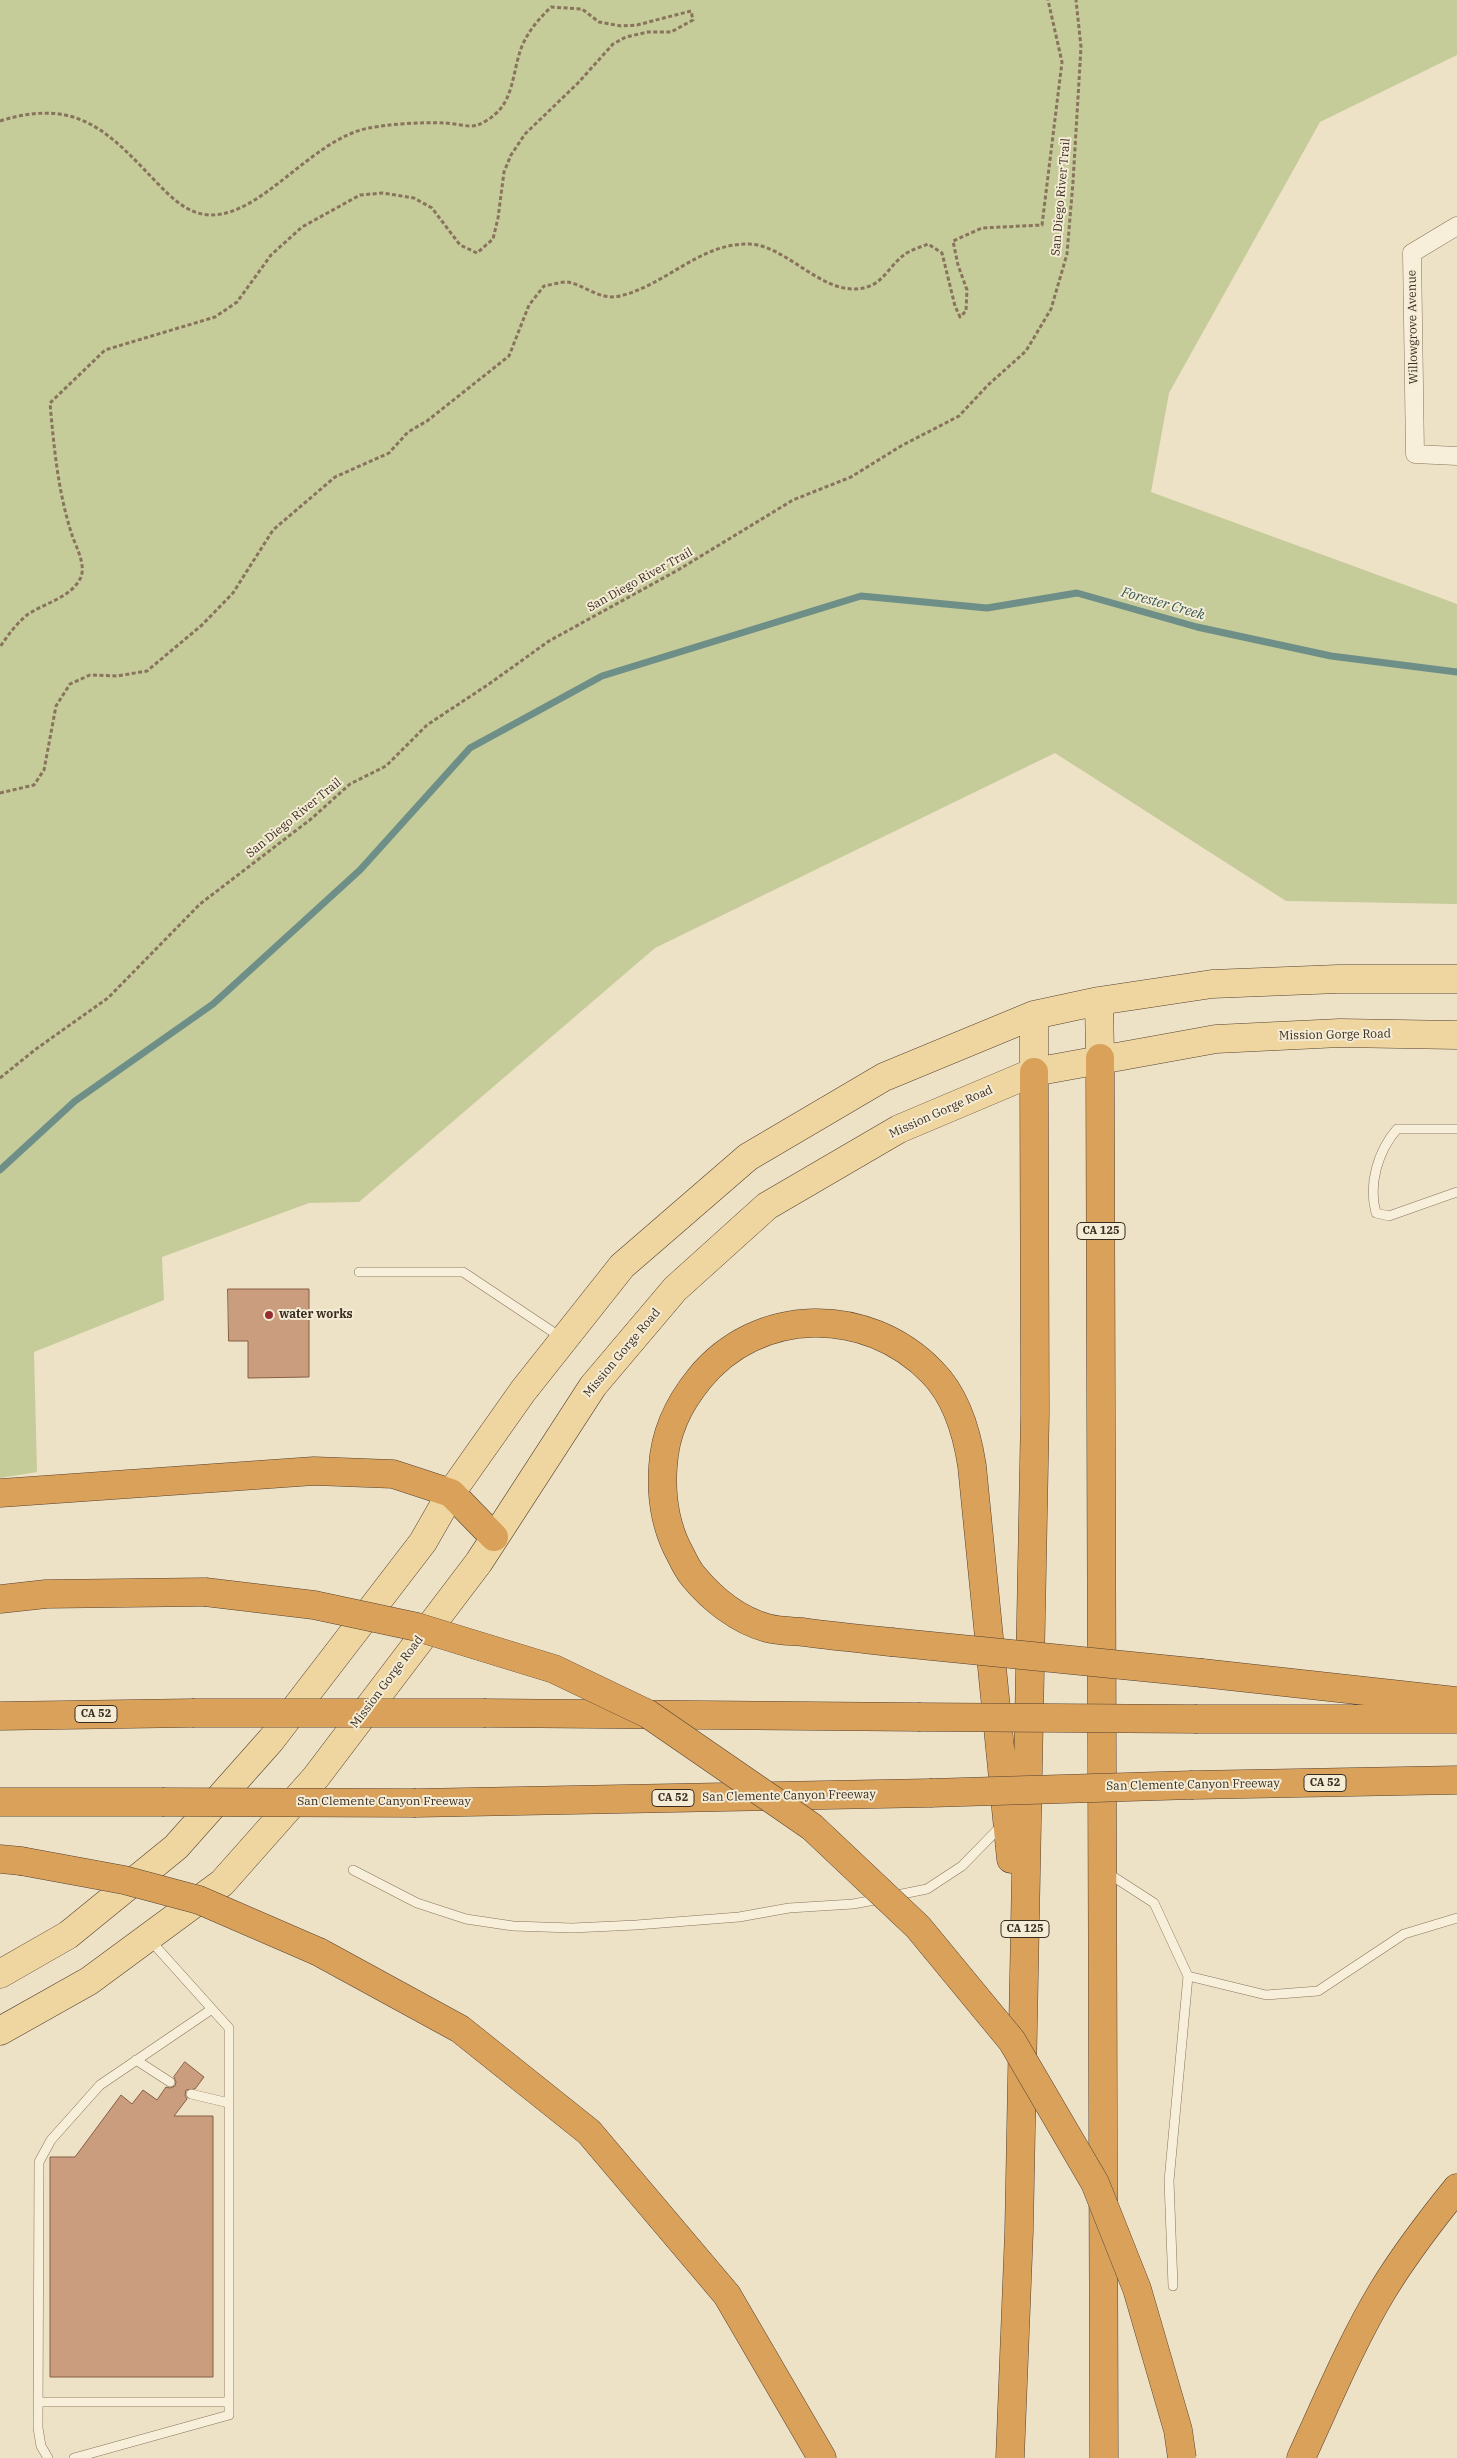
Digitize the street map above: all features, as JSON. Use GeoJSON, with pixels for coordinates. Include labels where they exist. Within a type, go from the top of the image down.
{"type":"FeatureCollection","features":[{"type":"Feature","properties":{"kind":"highway","name":"CA 125"},"geometry":{"type":"LineString","coordinates":[[1100,1058],[1104,1870],[1104,2458]]}},
{"type":"Feature","properties":{"kind":"highway","name":"CA 125"},"geometry":{"type":"LineString","coordinates":[[1010,2458],[1019,2231],[1035,1413],[1034,1072]]}},
{"type":"Feature","properties":{"kind":"highway"},"geometry":{"type":"LineString","coordinates":[[1024,1984],[1007,1819],[972,1466],[967,1434],[955,1407],[933,1373],[904,1347],[869,1332],[826,1322],[782,1325],[739,1342],[712,1363],[684,1398],[665,1442],[661,1488],[671,1535],[691,1575],[725,1608],[767,1628],[891,1642],[1202,1673],[1457,1701]]}},
{"type":"Feature","properties":{"kind":"highway"},"geometry":{"type":"LineString","coordinates":[[0,1493],[314,1471],[393,1474],[451,1493],[494,1537]]}},
{"type":"Feature","properties":{"kind":"highway"},"geometry":{"type":"LineString","coordinates":[[0,1599],[46,1594],[205,1592],[314,1605],[417,1627],[554,1669],[648,1714],[812,1827],[918,1927],[1012,2041],[1027,2066],[1095,2183],[1137,2289],[1178,2430],[1182,2458]]}},
{"type":"Feature","properties":{"kind":"highway","name":"CA 52"},"geometry":{"type":"LineString","coordinates":[[0,1716],[192,1713],[486,1713],[1197,1719],[1457,1719]]}},
{"type":"Feature","properties":{"kind":"highway","name":"San Clemente Canyon Freeway"},"geometry":{"type":"LineString","coordinates":[[0,1802],[416,1803],[1457,1780]]}},
{"type":"Feature","properties":{"kind":"highway"},"geometry":{"type":"LineString","coordinates":[[11,1860],[124,1880],[199,1900],[320,1952],[460,2029],[589,2132],[727,2295],[822,2458]]}},
{"type":"Feature","properties":{"kind":"highway"},"geometry":{"type":"LineString","coordinates":[[1301,2458],[1349,2355],[1383,2290],[1431,2221],[1457,2188]]}},
{"type":"Feature","properties":{"kind":"main road"},"geometry":{"type":"LineString","coordinates":[[0,1974],[68,1935],[176,1847],[271,1740],[422,1542],[451,1493],[523,1391],[622,1266],[748,1156],[884,1077],[1034,1015],[1099,1001],[1212,984],[1338,978],[1457,980]]}},
{"type":"Feature","properties":{"kind":"main road","name":"CA 125"},"geometry":{"type":"LineString","coordinates":[[1099,1001],[1100,1058]]}},
{"type":"Feature","properties":{"kind":"main road","name":"CA 125"},"geometry":{"type":"LineString","coordinates":[[1034,1015],[1034,1072]]}},
{"type":"Feature","properties":{"kind":"main road","name":"Mission Gorge Road"},"geometry":{"type":"LineString","coordinates":[[0,2031],[89,1981],[222,1883],[316,1777],[479,1562],[593,1386],[675,1289],[767,1206],[899,1129],[1034,1072],[1100,1058],[1216,1039],[1340,1033],[1457,1035]]}},
{"type":"Feature","properties":{"kind":"street","name":"Willowgrove Avenue"},"geometry":{"type":"LineString","coordinates":[[1457,226],[1412,253],[1416,454],[1457,456]]}},
{"type":"Feature","properties":{"kind":"lane"},"geometry":{"type":"LineString","coordinates":[[1457,1129],[1397,1129],[1388,1139],[1382,1152],[1377,1168],[1373,1202],[1376,1213],[1390,1216],[1457,1192]]}},
{"type":"Feature","properties":{"kind":"lane"},"geometry":{"type":"LineString","coordinates":[[359,1272],[463,1272],[564,1340]]}},
{"type":"Feature","properties":{"kind":"lane"},"geometry":{"type":"LineString","coordinates":[[353,1870],[417,1902],[466,1919],[513,1926],[572,1928],[739,1917],[789,1908],[853,1904],[927,1889],[962,1866],[1007,1819]]}},
{"type":"Feature","properties":{"kind":"lane"},"geometry":{"type":"LineString","coordinates":[[1104,1870],[1154,1903],[1188,1976],[1169,2181],[1173,2286]]}},
{"type":"Feature","properties":{"kind":"lane"},"geometry":{"type":"LineString","coordinates":[[1188,1976],[1266,1995],[1318,1991],[1404,1934],[1457,1918]]}},
{"type":"Feature","properties":{"kind":"lane"},"geometry":{"type":"LineString","coordinates":[[74,2458],[229,2415],[229,2028],[148,1938]]}},
{"type":"Feature","properties":{"kind":"lane"},"geometry":{"type":"LineString","coordinates":[[48,2458],[41,2446],[38,2402],[39,2162],[51,2140],[100,2085],[212,2009]]}},
{"type":"Feature","properties":{"kind":"lane"},"geometry":{"type":"LineString","coordinates":[[136,2060],[170,2082]]}},
{"type":"Feature","properties":{"kind":"lane"},"geometry":{"type":"LineString","coordinates":[[191,2094],[229,2103]]}},
{"type":"Feature","properties":{"kind":"lane"},"geometry":{"type":"LineString","coordinates":[[38,2402],[229,2402]]}},
{"type":"Feature","properties":{"kind":"path"},"geometry":{"type":"LineString","coordinates":[[0,793],[34,785],[44,770],[56,706],[70,684],[90,675],[117,676],[147,671],[202,625],[233,593],[273,530],[335,477],[390,453],[408,432],[427,421],[509,356],[528,305],[544,286],[567,282],[594,294],[618,296],[648,287],[694,259],[728,246],[750,244],[771,250],[836,286],[868,287],[885,275],[904,254],[928,244],[942,253],[955,306],[960,317],[966,311],[967,290],[958,264],[953,241],[982,228],[1042,225],[1062,62],[1048,0]]}},
{"type":"Feature","properties":{"kind":"path","name":"San Diego River Trail"},"geometry":{"type":"LineString","coordinates":[[0,1078],[36,1049],[108,998],[200,904],[311,819],[350,784],[386,766],[427,725],[549,641],[678,570],[793,500],[851,477],[901,446],[959,416],[988,385],[1026,351],[1051,309],[1067,254],[1074,182],[1080,46],[1076,0]]}},
{"type":"Feature","properties":{"kind":"path"},"geometry":{"type":"LineString","coordinates":[[0,121],[22,114],[57,114],[85,120],[108,133],[179,205],[208,215],[242,208],[338,138],[369,128],[443,123],[476,126],[496,115],[508,96],[521,48],[532,25],[551,7],[582,8],[599,22],[621,26],[637,25],[691,11],[693,20],[671,32],[648,32],[626,37],[613,44],[578,83],[525,134],[511,155],[504,172],[498,218],[493,239],[476,253],[460,245],[432,208],[414,198],[383,193],[360,195],[302,227],[271,255],[237,302],[215,317],[105,350],[50,403],[58,482],[82,563],[81,578],[67,594],[44,604],[26,616],[0,647]]}},
{"type":"Feature","properties":{"kind":"green space"},"geometry":{"type":"Polygon","coordinates":[[[0,0],[1457,0],[1457,55],[1320,122],[1169,393],[1151,492],[1457,604],[1457,904],[1286,901],[1055,753],[655,948],[359,1202],[309,1203],[162,1257],[164,1300],[34,1352],[37,1472],[0,1478],[0,0]]]}},
{"type":"Feature","properties":{"kind":"building","name":"water works"},"geometry":{"type":"Polygon","coordinates":[[[228,1289],[309,1289],[309,1377],[248,1378],[248,1341],[229,1341],[228,1289]]]}},
{"type":"Feature","properties":{"kind":"building"},"geometry":{"type":"Polygon","coordinates":[[[185,2062],[204,2077],[195,2089],[186,2090],[185,2095],[187,2099],[174,2116],[213,2116],[213,2377],[50,2377],[50,2157],[75,2157],[121,2095],[132,2104],[143,2090],[157,2100],[166,2087],[175,2086],[174,2077],[185,2062]]]}},
{"type":"Feature","properties":{"kind":"waterway","name":"Forester Creek"},"geometry":{"type":"LineString","coordinates":[[0,1170],[75,1101],[213,1004],[360,870],[470,748],[602,676],[861,596],[987,608],[1077,593],[1197,627],[1331,656],[1457,672]]}},
{"type":"Feature","properties":{"kind":"place","name":"water works"},"geometry":{"type":"Point","coordinates":[269,1315]}}]}
